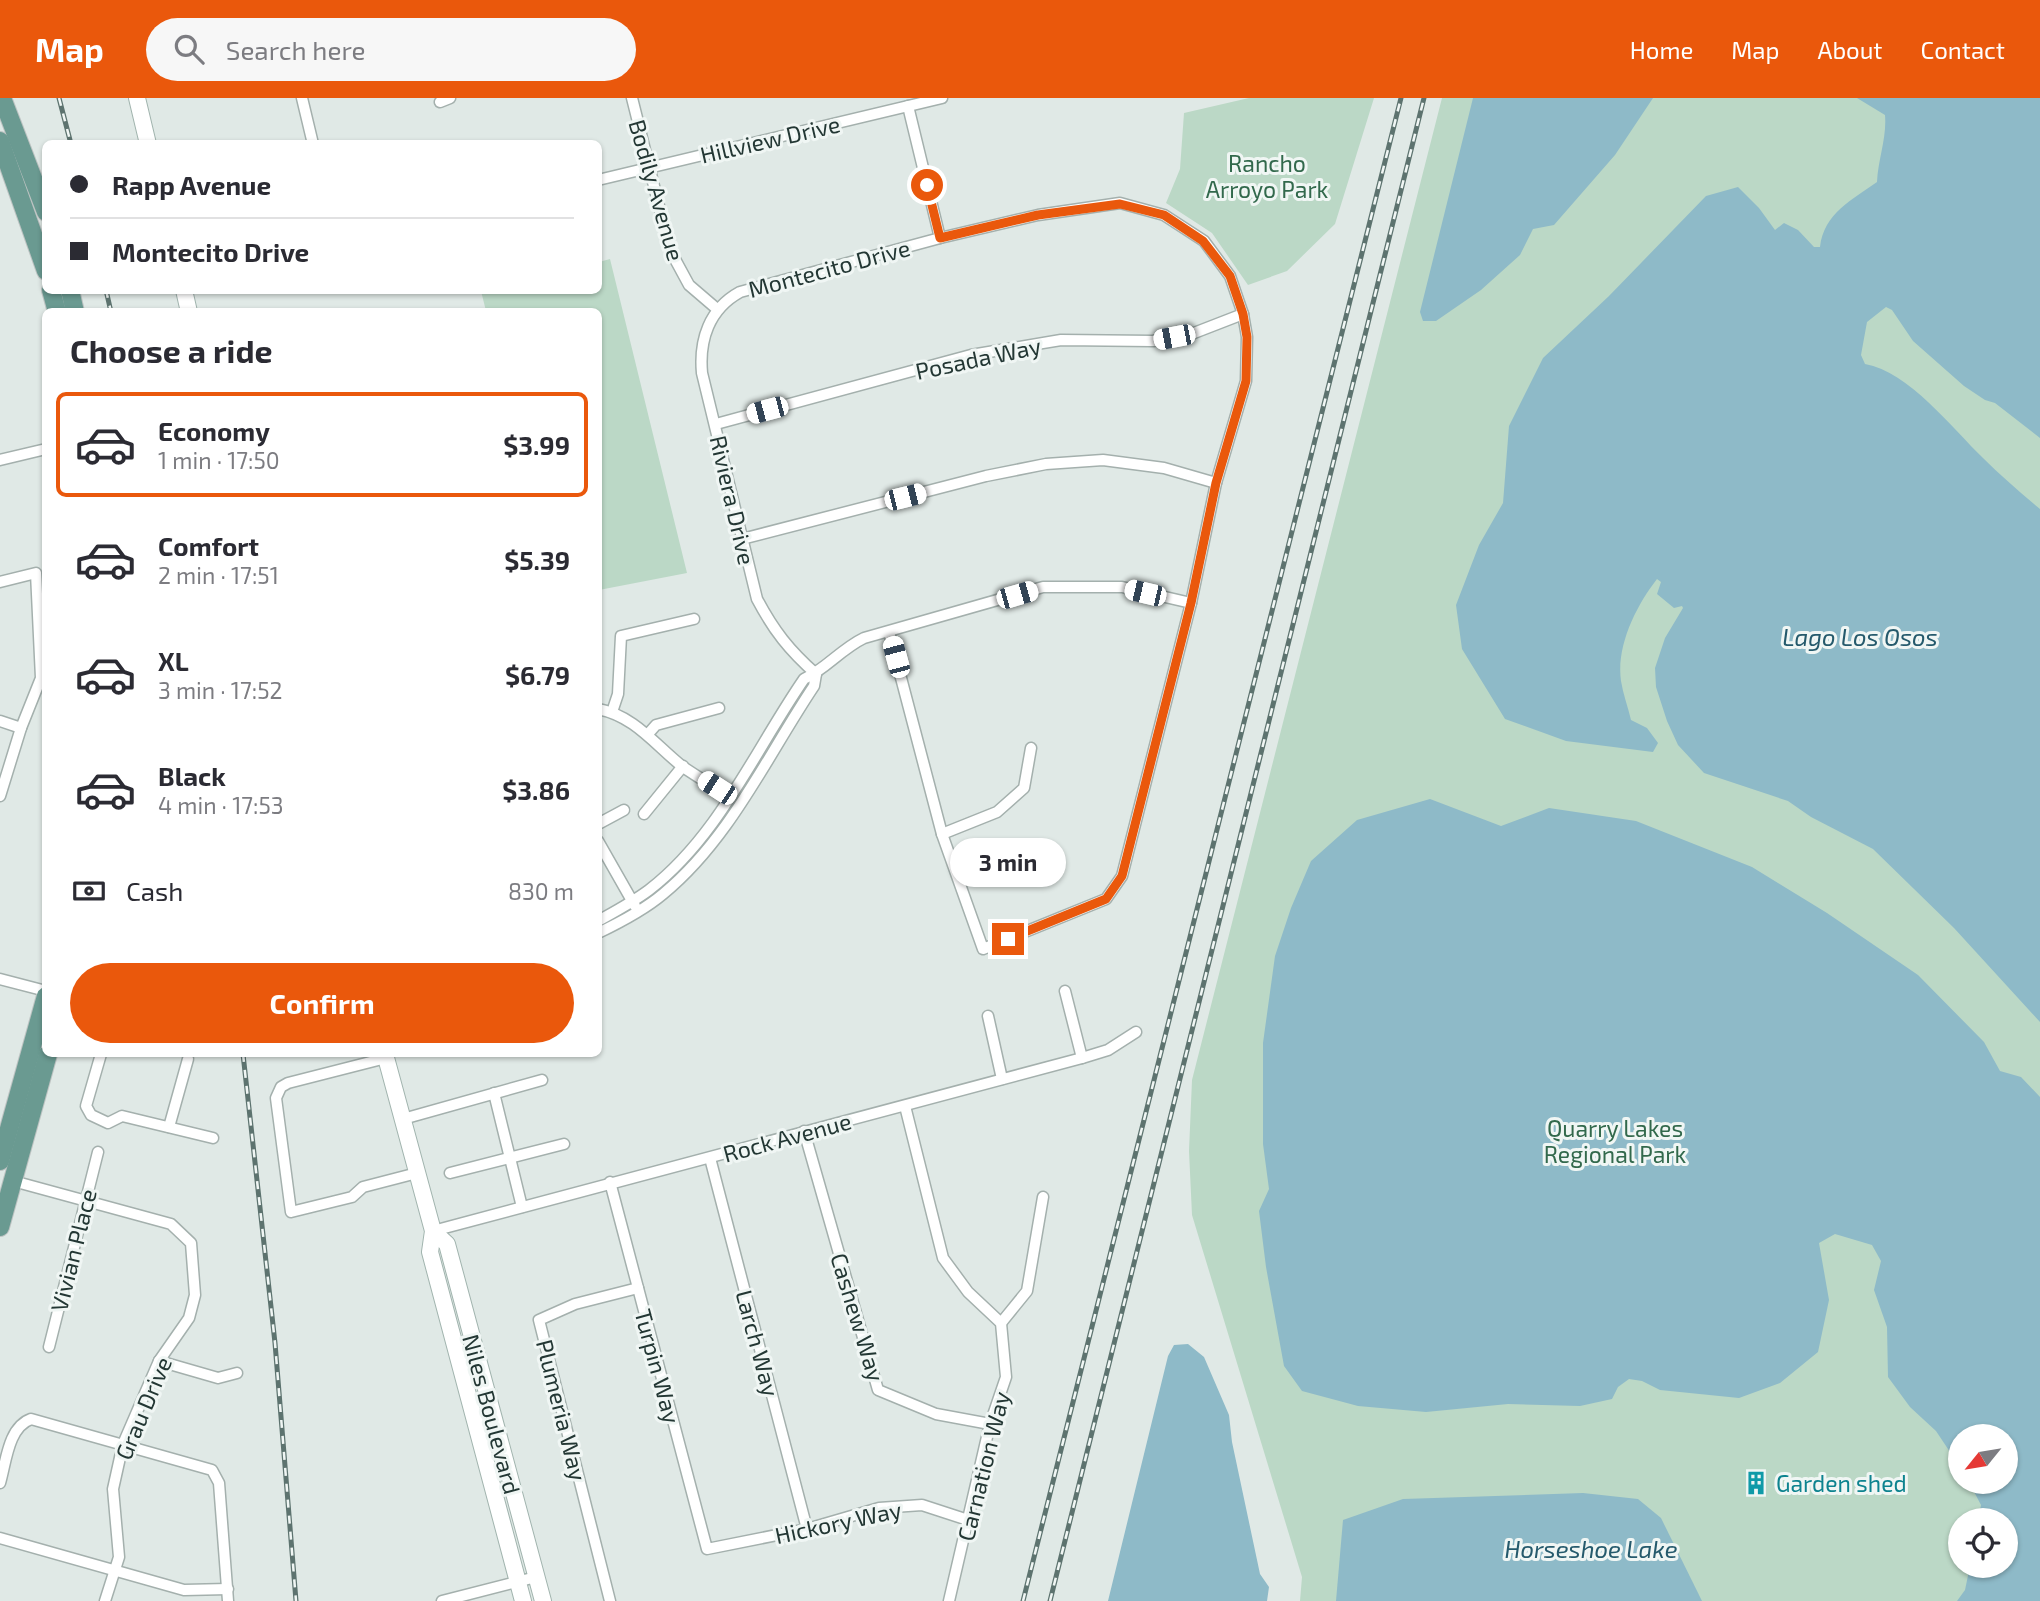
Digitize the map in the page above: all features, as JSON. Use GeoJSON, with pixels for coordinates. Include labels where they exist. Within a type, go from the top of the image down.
{"type":"FeatureCollection","features":[{"type":"Feature","properties":{"kind":"main road"},"geometry":{"type":"LineString","coordinates":[[2,98],[42,202]]}},
{"type":"Feature","properties":{"kind":"main road"},"geometry":{"type":"LineString","coordinates":[[137,98],[147,140]]}},
{"type":"Feature","properties":{"kind":"main road"},"geometry":{"type":"LineString","coordinates":[[0,141],[42,260]]}},
{"type":"Feature","properties":{"kind":"main road"},"geometry":{"type":"LineString","coordinates":[[0,1161],[42,1008]]}},
{"type":"Feature","properties":{"kind":"main road"},"geometry":{"type":"LineString","coordinates":[[0,1227],[47,1057]]}},
{"type":"Feature","properties":{"kind":"main road","name":"Niles Boulevard"},"geometry":{"type":"LineString","coordinates":[[385,1057],[433,1231],[430,1252],[523,1601]]}},
{"type":"Feature","properties":{"kind":"main road","name":"Niles Boulevard"},"geometry":{"type":"LineString","coordinates":[[433,1231],[447,1244],[543,1601]]}},
{"type":"Feature","properties":{"kind":"street"},"geometry":{"type":"LineString","coordinates":[[302,98],[312,140]]}},
{"type":"Feature","properties":{"kind":"street","name":"Bodily Avenue"},"geometry":{"type":"LineString","coordinates":[[632,98],[670,250],[689,285],[717,309]]}},
{"type":"Feature","properties":{"kind":"street","name":"Hillview Drive"},"geometry":{"type":"LineString","coordinates":[[602,179],[942,98]]}},
{"type":"Feature","properties":{"kind":"street"},"geometry":{"type":"LineString","coordinates":[[908,106],[940,238]]}},
{"type":"Feature","properties":{"kind":"street","name":"Montecito Drive"},"geometry":{"type":"LineString","coordinates":[[717,309],[728,298],[740,292],[940,238],[1038,215],[1120,204],[1164,215],[1203,241],[1230,276],[1243,314],[1247,337],[1246,381],[1216,483],[1191,603],[1122,876],[1106,899],[983,949],[942,834]]}},
{"type":"Feature","properties":{"kind":"street","name":"Riviera Drive"},"geometry":{"type":"LineString","coordinates":[[717,309],[703,337],[700,353],[702,373],[757,599],[773,629],[816,674]]}},
{"type":"Feature","properties":{"kind":"street","name":"Posada Way"},"geometry":{"type":"LineString","coordinates":[[716,424],[971,355],[1061,340],[1153,341],[1194,332],[1243,314]]}},
{"type":"Feature","properties":{"kind":"street"},"geometry":{"type":"LineString","coordinates":[[0,460],[42,450]]}},
{"type":"Feature","properties":{"kind":"street"},"geometry":{"type":"LineString","coordinates":[[743,539],[986,476],[1046,464],[1103,460],[1164,468],[1216,483]]}},
{"type":"Feature","properties":{"kind":"street"},"geometry":{"type":"LineString","coordinates":[[0,582],[36,573],[42,663]]}},
{"type":"Feature","properties":{"kind":"street"},"geometry":{"type":"LineString","coordinates":[[602,919],[636,906],[683,858],[709,828],[804,679],[816,674],[847,647],[864,638],[1042,587],[1122,587],[1191,603]]}},
{"type":"Feature","properties":{"kind":"street"},"geometry":{"type":"LineString","coordinates":[[612,712],[618,694],[621,636],[694,619]]}},
{"type":"Feature","properties":{"kind":"street"},"geometry":{"type":"LineString","coordinates":[[889,632],[942,834],[997,812],[1024,788],[1031,748]]}},
{"type":"Feature","properties":{"kind":"street"},"geometry":{"type":"LineString","coordinates":[[602,930],[636,906],[676,883],[719,835],[814,686],[816,674]]}},
{"type":"Feature","properties":{"kind":"street"},"geometry":{"type":"LineString","coordinates":[[0,796],[22,728],[42,680]]}},
{"type":"Feature","properties":{"kind":"street"},"geometry":{"type":"LineString","coordinates":[[648,734],[656,725],[719,708]]}},
{"type":"Feature","properties":{"kind":"street"},"geometry":{"type":"LineString","coordinates":[[602,710],[633,722],[683,766],[730,796]]}},
{"type":"Feature","properties":{"kind":"street"},"geometry":{"type":"LineString","coordinates":[[0,722],[22,728]]}},
{"type":"Feature","properties":{"kind":"street"},"geometry":{"type":"LineString","coordinates":[[644,814],[683,766]]}},
{"type":"Feature","properties":{"kind":"street"},"geometry":{"type":"LineString","coordinates":[[602,822],[624,810]]}},
{"type":"Feature","properties":{"kind":"street"},"geometry":{"type":"LineString","coordinates":[[602,848],[636,906]]}},
{"type":"Feature","properties":{"kind":"street"},"geometry":{"type":"LineString","coordinates":[[0,979],[42,992]]}},
{"type":"Feature","properties":{"kind":"street"},"geometry":{"type":"LineString","coordinates":[[1065,991],[1082,1058]]}},
{"type":"Feature","properties":{"kind":"street"},"geometry":{"type":"LineString","coordinates":[[988,1016],[1002,1079]]}},
{"type":"Feature","properties":{"kind":"street","name":"Rock Avenue"},"geometry":{"type":"LineString","coordinates":[[433,1231],[1082,1058],[1108,1050],[1136,1032]]}},
{"type":"Feature","properties":{"kind":"street"},"geometry":{"type":"LineString","coordinates":[[100,1057],[86,1106],[91,1115],[108,1122],[122,1116],[213,1138]]}},
{"type":"Feature","properties":{"kind":"street"},"geometry":{"type":"LineString","coordinates":[[381,1057],[288,1083],[277,1092],[290,1212],[352,1197],[363,1187],[417,1172]]}},
{"type":"Feature","properties":{"kind":"street"},"geometry":{"type":"LineString","coordinates":[[169,1127],[188,1059]]}},
{"type":"Feature","properties":{"kind":"street"},"geometry":{"type":"LineString","coordinates":[[403,1119],[542,1080]]}},
{"type":"Feature","properties":{"kind":"street"},"geometry":{"type":"LineString","coordinates":[[494,1093],[522,1206]]}},
{"type":"Feature","properties":{"kind":"street"},"geometry":{"type":"LineString","coordinates":[[905,1106],[943,1258],[968,1292],[1001,1323],[1027,1291],[1043,1197]]}},
{"type":"Feature","properties":{"kind":"street","name":"Cashew Way"},"geometry":{"type":"LineString","coordinates":[[804,1131],[878,1390],[936,1414],[990,1424]]}},
{"type":"Feature","properties":{"kind":"street"},"geometry":{"type":"LineString","coordinates":[[450,1173],[564,1144]]}},
{"type":"Feature","properties":{"kind":"street","name":"Vivian Place"},"geometry":{"type":"LineString","coordinates":[[49,1347],[98,1152]]}},
{"type":"Feature","properties":{"kind":"street","name":"Larch Way"},"geometry":{"type":"LineString","coordinates":[[710,1158],[807,1529]]}},
{"type":"Feature","properties":{"kind":"street","name":"Grau Drive"},"geometry":{"type":"LineString","coordinates":[[13,1181],[170,1224],[191,1243],[195,1295],[189,1318],[159,1361],[123,1444],[113,1489],[119,1557],[105,1601]]}},
{"type":"Feature","properties":{"kind":"street","name":"Turpin Way"},"geometry":{"type":"LineString","coordinates":[[610,1182],[707,1549]]}},
{"type":"Feature","properties":{"kind":"street","name":"Plumeria Way"},"geometry":{"type":"LineString","coordinates":[[610,1601],[539,1320],[575,1304],[638,1288]]}},
{"type":"Feature","properties":{"kind":"street","name":"Carnation Way"},"geometry":{"type":"LineString","coordinates":[[949,1601],[990,1424],[1006,1377],[1001,1323]]}},
{"type":"Feature","properties":{"kind":"street"},"geometry":{"type":"LineString","coordinates":[[159,1361],[218,1378],[237,1373]]}},
{"type":"Feature","properties":{"kind":"street"},"geometry":{"type":"LineString","coordinates":[[0,1483],[14,1434],[21,1422],[31,1419],[212,1470],[219,1483],[228,1595],[184,1590],[0,1538]]}},
{"type":"Feature","properties":{"kind":"street","name":"Hickory Way"},"geometry":{"type":"LineString","coordinates":[[707,1549],[807,1529],[879,1508],[922,1505],[968,1520]]}},
{"type":"Feature","properties":{"kind":"street"},"geometry":{"type":"LineString","coordinates":[[442,1601],[536,1577]]}},
{"type":"Feature","properties":{"kind":"green space","name":"Rancho Arroyo Park"},"geometry":{"type":"Polygon","coordinates":[[[1249,98],[1374,98],[1335,224],[1287,271],[1248,285],[1212,233],[1166,203],[1180,169],[1184,113],[1249,98]]]}},
{"type":"Feature","properties":{"kind":"green space","name":"Quarry Lakes Regional Park"},"geometry":{"type":"Polygon","coordinates":[[[1442,98],[2040,98],[2040,1601],[1300,1601],[1302,1577],[1192,1215],[1189,1151],[1192,1080],[1442,98]]]}},
{"type":"Feature","properties":{"kind":"green space"},"geometry":{"type":"Polygon","coordinates":[[[610,259],[687,573],[602,589],[602,308],[485,308],[482,294],[602,294],[602,261],[610,259]]]}},
{"type":"Feature","properties":{"kind":"water"},"geometry":{"type":"Polygon","coordinates":[[[1473,98],[1653,98],[1615,155],[1554,225],[1533,229],[1520,255],[1481,290],[1436,321],[1423,321],[1420,312],[1473,98]]]}},
{"type":"Feature","properties":{"kind":"water","name":"Lago Los Osos"},"geometry":{"type":"Polygon","coordinates":[[[1857,98],[2040,98],[2040,438],[1995,403],[1985,400],[1964,386],[1913,341],[1892,310],[1886,307],[1867,322],[1861,355],[1865,364],[1881,369],[1913,389],[1990,465],[2040,509],[2040,1022],[1954,928],[1873,849],[1811,817],[1788,801],[1704,773],[1678,745],[1656,687],[1655,668],[1665,638],[1683,608],[1674,608],[1657,594],[1661,582],[1657,579],[1629,627],[1620,668],[1631,720],[1647,728],[1658,743],[1653,752],[1566,741],[1505,719],[1462,649],[1456,605],[1479,545],[1503,503],[1509,426],[1543,358],[1609,296],[1706,196],[1738,187],[1759,208],[1775,230],[1784,223],[1798,230],[1814,247],[1820,247],[1833,216],[1877,182],[1885,115],[1857,98]]]}},
{"type":"Feature","properties":{"kind":"water"},"geometry":{"type":"Polygon","coordinates":[[[1430,799],[1501,826],[1549,808],[1636,821],[1752,867],[1827,913],[1918,975],[1984,1042],[2000,1071],[2021,1077],[2040,1097],[2040,1601],[1957,1601],[1965,1590],[1968,1578],[2018,1578],[2018,1508],[1980,1508],[1975,1494],[2018,1494],[2018,1424],[1948,1424],[1948,1449],[1936,1431],[1910,1407],[1888,1377],[1887,1327],[1874,1290],[1881,1261],[1872,1245],[1835,1234],[1819,1243],[1829,1300],[1818,1352],[1780,1383],[1739,1398],[1660,1390],[1642,1381],[1629,1379],[1618,1387],[1612,1399],[1580,1406],[1508,1404],[1426,1412],[1358,1406],[1302,1391],[1284,1366],[1259,1211],[1269,1189],[1263,1144],[1263,1043],[1275,956],[1291,908],[1311,861],[1357,820],[1430,799]]]}},
{"type":"Feature","properties":{"kind":"water"},"geometry":{"type":"Polygon","coordinates":[[[1188,1344],[1204,1357],[1229,1415],[1232,1442],[1260,1574],[1269,1587],[1267,1601],[1108,1601],[1168,1356],[1174,1345],[1188,1344]]]}},
{"type":"Feature","properties":{"kind":"water","name":"Horseshoe Lake"},"geometry":{"type":"Polygon","coordinates":[[[1583,1493],[1638,1499],[1661,1518],[1702,1601],[1336,1601],[1343,1520],[1403,1499],[1583,1493]]]}},
{"type":"Feature","properties":{"kind":"railway"},"geometry":{"type":"LineString","coordinates":[[59,98],[70,140]]}},
{"type":"Feature","properties":{"kind":"railway"},"geometry":{"type":"LineString","coordinates":[[1023,1601],[1401,98]]}},
{"type":"Feature","properties":{"kind":"railway"},"geometry":{"type":"LineString","coordinates":[[1050,1601],[1424,98]]}},
{"type":"Feature","properties":{"kind":"railway"},"geometry":{"type":"LineString","coordinates":[[107,294],[110,308]]}},
{"type":"Feature","properties":{"kind":"railway"},"geometry":{"type":"LineString","coordinates":[[243,1057],[275,1343],[296,1601]]}},
{"type":"Feature","properties":{"kind":"place","name":"Garden shed"},"geometry":{"type":"Point","coordinates":[1756,1483]}},
{"type":"Feature","properties":{"kind":"route"},"geometry":{"type":"LineString","coordinates":[[927,185],[940,238],[1038,215],[1120,204],[1164,215],[1203,241],[1230,276],[1243,314],[1247,337],[1246,381],[1216,483],[1191,603],[1122,876],[1106,899],[1008,939]]}}]}
